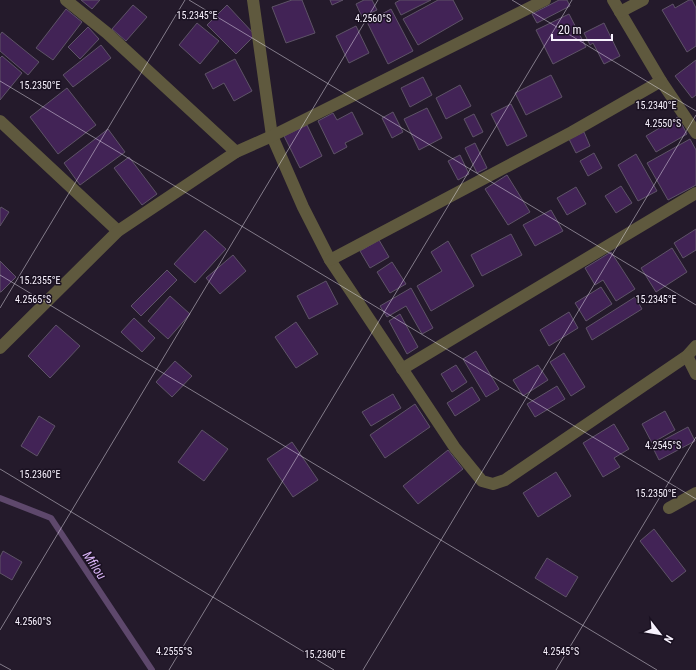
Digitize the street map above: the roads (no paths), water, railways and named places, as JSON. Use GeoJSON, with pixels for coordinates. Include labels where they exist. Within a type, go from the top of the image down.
{"type":"FeatureCollection","features":[{"type":"Feature","properties":{"kind":"street"},"geometry":{"type":"LineString","coordinates":[[66,0],[107,33],[236,152]]}},
{"type":"Feature","properties":{"kind":"street"},"geometry":{"type":"LineString","coordinates":[[253,0],[272,136],[303,208],[330,260],[455,448],[482,481],[492,484],[505,480],[686,356],[696,346]]}},
{"type":"Feature","properties":{"kind":"street"},"geometry":{"type":"LineString","coordinates":[[0,348],[118,231],[236,152],[272,136],[546,0]]}},
{"type":"Feature","properties":{"kind":"street"},"geometry":{"type":"LineString","coordinates":[[613,0],[661,81],[696,134]]}},
{"type":"Feature","properties":{"kind":"street"},"geometry":{"type":"LineString","coordinates":[[620,12],[643,0]]}},
{"type":"Feature","properties":{"kind":"street"},"geometry":{"type":"LineString","coordinates":[[330,260],[572,132],[661,81]]}},
{"type":"Feature","properties":{"kind":"street"},"geometry":{"type":"LineString","coordinates":[[0,121],[118,231]]}},
{"type":"Feature","properties":{"kind":"street"},"geometry":{"type":"LineString","coordinates":[[402,369],[696,193]]}},
{"type":"Feature","properties":{"kind":"street"},"geometry":{"type":"LineString","coordinates":[[686,356],[696,374]]}},
{"type":"Feature","properties":{"kind":"street"},"geometry":{"type":"LineString","coordinates":[[669,508],[696,493]]}},
{"type":"Feature","properties":{"kind":"waterway","name":"Mfilou"},"geometry":{"type":"LineString","coordinates":[[0,498],[51,518],[152,670]]}}]}
